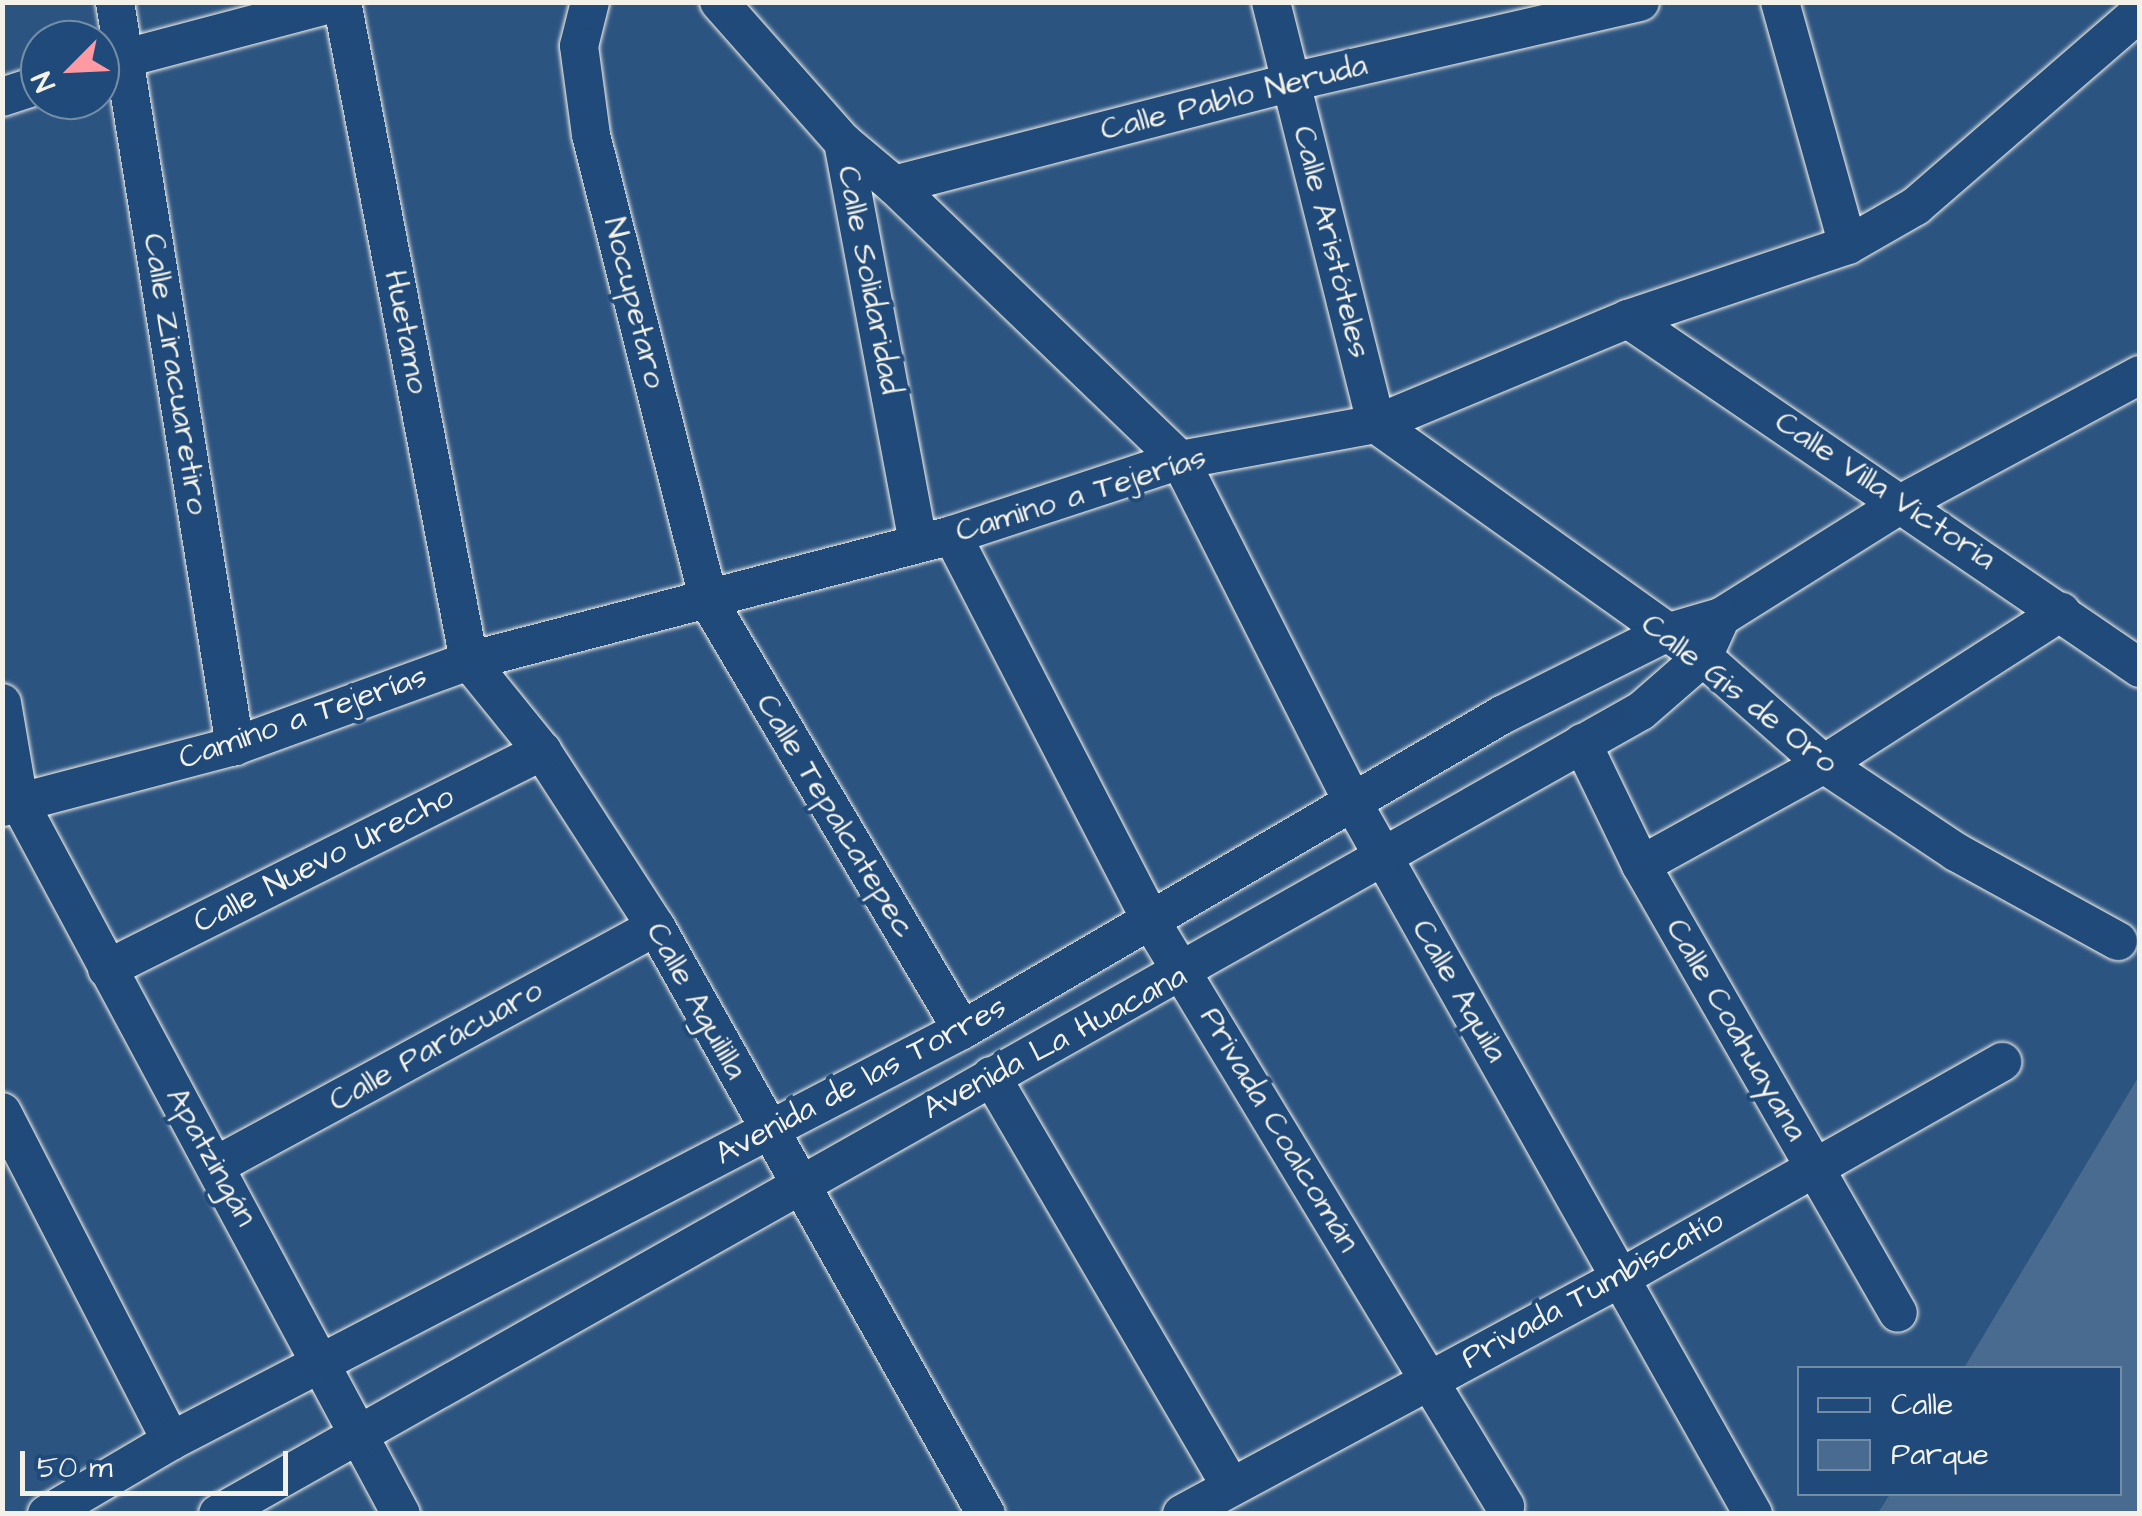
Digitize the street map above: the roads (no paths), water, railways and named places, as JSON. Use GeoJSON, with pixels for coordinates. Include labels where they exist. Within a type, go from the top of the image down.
{"type":"FeatureCollection","features":[{"type":"Feature","properties":{"kind":"street"},"geometry":{"type":"LineString","coordinates":[[120,60],[340,2]]}},
{"type":"Feature","properties":{"kind":"street","name":"Huetamo"},"geometry":{"type":"LineString","coordinates":[[340,2],[468,661]]}},
{"type":"Feature","properties":{"kind":"street","name":"Nocupetaro"},"geometry":{"type":"LineString","coordinates":[[590,2],[579,46],[592,136],[709,602]]}},
{"type":"Feature","properties":{"kind":"street","name":"Calle Solidaridad"},"geometry":{"type":"LineString","coordinates":[[720,2],[843,142],[935,539]]}},
{"type":"Feature","properties":{"kind":"street","name":"Calle Aristóteles"},"geometry":{"type":"LineString","coordinates":[[1270,2],[1376,424]]}},
{"type":"Feature","properties":{"kind":"street","name":"Calle Pablo Neruda"},"geometry":{"type":"LineString","coordinates":[[894,185],[1291,82],[1640,2]]}},
{"type":"Feature","properties":{"kind":"street"},"geometry":{"type":"LineString","coordinates":[[1780,2],[1848,245]]}},
{"type":"Feature","properties":{"kind":"street","name":"Camino a Tejerías"},"geometry":{"type":"LineString","coordinates":[[11,804],[234,746],[468,661],[709,602],[935,539],[1180,460],[1376,424],[1628,319],[1848,245],[1916,206],[2140,12]]}},
{"type":"Feature","properties":{"kind":"street","name":"Calle Ziracuaretiro"},"geometry":{"type":"LineString","coordinates":[[120,107],[234,746]]}},
{"type":"Feature","properties":{"kind":"street"},"geometry":{"type":"LineString","coordinates":[[843,142],[894,185]]}},
{"type":"Feature","properties":{"kind":"street","name":"Calle Solidaridad"},"geometry":{"type":"LineString","coordinates":[[894,185],[1180,460]]}},
{"type":"Feature","properties":{"kind":"street","name":"Calle Villa Victoria"},"geometry":{"type":"LineString","coordinates":[[1628,319],[1904,502],[2140,668]]}},
{"type":"Feature","properties":{"kind":"street"},"geometry":{"type":"LineString","coordinates":[[1666,633],[1722,617],[1904,502],[2140,375]]}},
{"type":"Feature","properties":{"kind":"street","name":"Calle Gis de Oro"},"geometry":{"type":"LineString","coordinates":[[1376,424],[1702,658],[1824,764],[1956,852],[2118,941]]}},
{"type":"Feature","properties":{"kind":"street","name":"Calle Aquila"},"geometry":{"type":"LineString","coordinates":[[1180,460],[1384,860],[1753,1514]]}},
{"type":"Feature","properties":{"kind":"street","name":"Privada Coalcomán"},"geometry":{"type":"LineString","coordinates":[[935,539],[1152,923],[1186,973],[1505,1506]]}},
{"type":"Feature","properties":{"kind":"street","name":"Calle Tepalcatepec"},"geometry":{"type":"LineString","coordinates":[[709,602],[962,1030]]}},
{"type":"Feature","properties":{"kind":"street"},"geometry":{"type":"LineString","coordinates":[[1641,865],[1824,764],[2061,612]]}},
{"type":"Feature","properties":{"kind":"street","name":"Avenida La Huacana"},"geometry":{"type":"LineString","coordinates":[[357,1434],[803,1180],[1186,973],[1641,711],[1702,658],[1722,617]]}},
{"type":"Feature","properties":{"kind":"street","name":"Avenida de las Torres"},"geometry":{"type":"LineString","coordinates":[[47,1514],[171,1441],[962,1030],[1152,923],[1502,715],[1666,633]]}},
{"type":"Feature","properties":{"kind":"street","name":"Calle Aguililla"},"geometry":{"type":"LineString","coordinates":[[468,661],[542,751],[656,926],[767,1130],[803,1180],[986,1514]]}},
{"type":"Feature","properties":{"kind":"street","name":"Apatzingán"},"geometry":{"type":"LineString","coordinates":[[2,703],[11,804],[216,1165],[401,1514]]}},
{"type":"Feature","properties":{"kind":"street","name":"Calle Coahuayana"},"geometry":{"type":"LineString","coordinates":[[1582,743],[1641,865],[1898,1312]]}},
{"type":"Feature","properties":{"kind":"street","name":"Calle Nuevo Urecho"},"geometry":{"type":"LineString","coordinates":[[107,970],[542,751]]}},
{"type":"Feature","properties":{"kind":"street","name":"Calle Parácuaro"},"geometry":{"type":"LineString","coordinates":[[216,1165],[656,926]]}},
{"type":"Feature","properties":{"kind":"street","name":"Privada Tumbiscatío"},"geometry":{"type":"LineString","coordinates":[[1182,1514],[1622,1278],[1814,1163],[2002,1062]]}},
{"type":"Feature","properties":{"kind":"street"},"geometry":{"type":"LineString","coordinates":[[991,1076],[1230,1486]]}},
{"type":"Feature","properties":{"kind":"street"},"geometry":{"type":"LineString","coordinates":[[2,1112],[171,1441]]}},
{"type":"Feature","properties":{"kind":"street"},"geometry":{"type":"LineString","coordinates":[[218,1514],[357,1434]]}}]}
